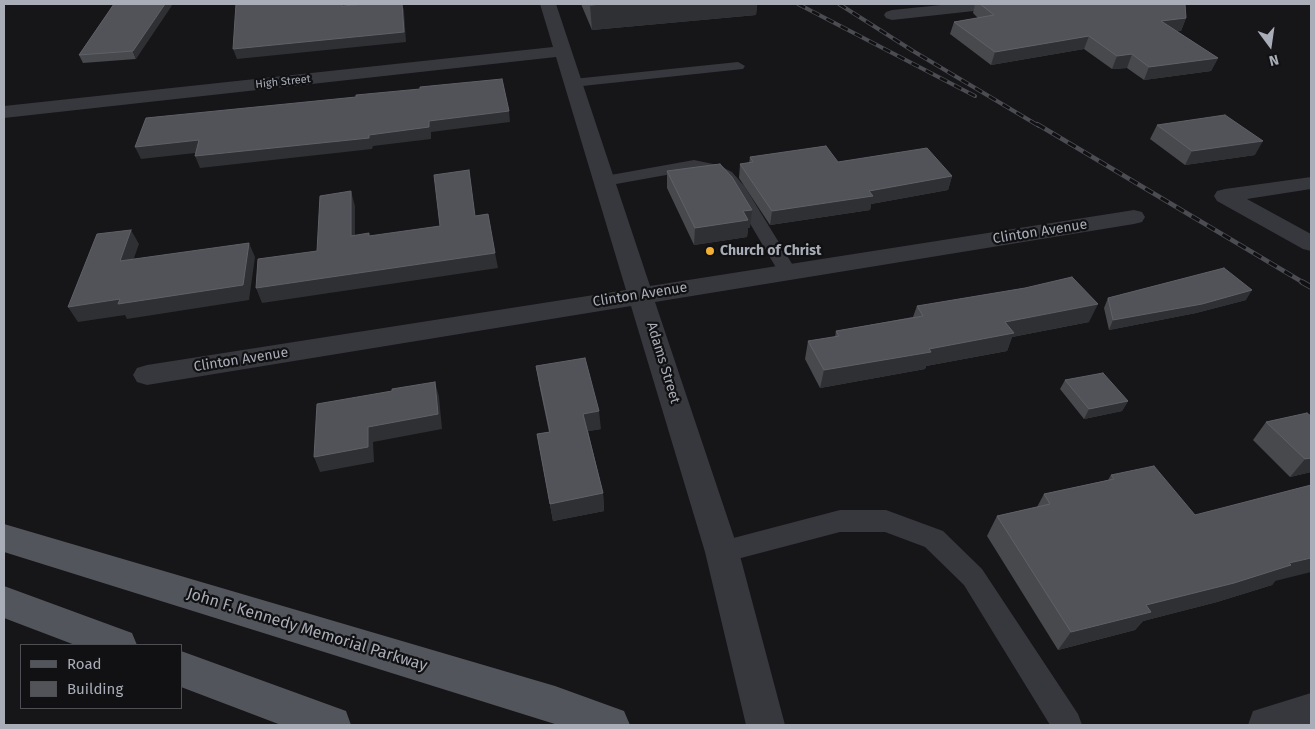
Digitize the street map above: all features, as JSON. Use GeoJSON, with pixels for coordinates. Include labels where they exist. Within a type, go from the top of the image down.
{"type":"FeatureCollection","features":[{"type":"Feature","properties":{"kind":"main road","name":"John F. Kennedy Memorial Parkway"},"geometry":{"type":"LineString","coordinates":[[4,538],[555,705],[610,725]]}},
{"type":"Feature","properties":{"kind":"main road"},"geometry":{"type":"LineString","coordinates":[[4,602],[116,644]]}},
{"type":"Feature","properties":{"kind":"main road"},"geometry":{"type":"LineString","coordinates":[[182,669],[332,725]]}},
{"type":"Feature","properties":{"kind":"street","name":"Adams Street"},"geometry":{"type":"LineString","coordinates":[[548,4],[642,295],[722,552],[766,725]]}},
{"type":"Feature","properties":{"kind":"street"},"geometry":{"type":"LineString","coordinates":[[892,15],[992,4]]}},
{"type":"Feature","properties":{"kind":"street","name":"High Street"},"geometry":{"type":"LineString","coordinates":[[4,112],[563,51]]}},
{"type":"Feature","properties":{"kind":"street"},"geometry":{"type":"LineString","coordinates":[[1311,183],[1225,196],[1311,244]]}},
{"type":"Feature","properties":{"kind":"street","name":"Clinton Avenue"},"geometry":{"type":"LineString","coordinates":[[147,375],[1134,217]]}},
{"type":"Feature","properties":{"kind":"street"},"geometry":{"type":"LineString","coordinates":[[1267,725],[1311,712]]}},
{"type":"Feature","properties":{"kind":"lane"},"geometry":{"type":"LineString","coordinates":[[573,83],[738,66]]}},
{"type":"Feature","properties":{"kind":"lane"},"geometry":{"type":"LineString","coordinates":[[605,181],[694,165],[712,168],[726,176],[739,191],[788,272]]}},
{"type":"Feature","properties":{"kind":"lane"},"geometry":{"type":"LineString","coordinates":[[722,552],[840,521],[886,521],[934,539],[973,577],[1067,725]]}},
{"type":"Feature","properties":{"kind":"building"},"geometry":{"type":"Polygon","coordinates":[[[114,4],[165,4],[133,51],[79,55],[114,4]]]}},
{"type":"Feature","properties":{"kind":"building"},"geometry":{"type":"Polygon","coordinates":[[[236,4],[342,4],[342,6],[402,4],[404,32],[233,49],[236,4]]]}},
{"type":"Feature","properties":{"kind":"building"},"geometry":{"type":"Polygon","coordinates":[[[980,4],[1185,4],[1186,18],[1161,21],[1218,58],[1149,67],[1132,54],[1117,56],[1089,36],[995,52],[954,22],[994,15],[980,4]]]}},
{"type":"Feature","properties":{"kind":"building"},"geometry":{"type":"Polygon","coordinates":[[[502,79],[509,111],[429,121],[429,127],[369,135],[369,138],[195,156],[199,140],[135,147],[146,118],[356,97],[356,95],[420,89],[420,87],[502,79]]]}},
{"type":"Feature","properties":{"kind":"building"},"geometry":{"type":"Polygon","coordinates":[[[1225,115],[1263,141],[1192,151],[1157,125],[1225,115]]]}},
{"type":"Feature","properties":{"kind":"building"},"geometry":{"type":"Polygon","coordinates":[[[826,146],[838,162],[927,148],[952,176],[869,191],[873,196],[772,211],[740,164],[753,162],[750,157],[826,146]]]}},
{"type":"Feature","properties":{"kind":"building"},"geometry":{"type":"Polygon","coordinates":[[[720,164],[732,177],[752,210],[743,211],[748,220],[695,228],[667,171],[720,164]]]}},
{"type":"Feature","properties":{"kind":"building"},"geometry":{"type":"Polygon","coordinates":[[[469,170],[475,216],[488,214],[495,253],[256,288],[258,259],[317,251],[320,196],[351,191],[351,236],[369,233],[369,236],[440,226],[434,175],[469,170]]]}},
{"type":"Feature","properties":{"kind":"building"},"geometry":{"type":"Polygon","coordinates":[[[131,230],[120,261],[249,243],[243,285],[118,304],[120,299],[68,307],[97,234],[131,230]]]}},
{"type":"Feature","properties":{"kind":"building"},"geometry":{"type":"Polygon","coordinates":[[[1224,268],[1252,290],[1202,304],[1113,320],[1108,298],[1224,268]]]}},
{"type":"Feature","properties":{"kind":"building"},"geometry":{"type":"Polygon","coordinates":[[[1072,277],[1098,304],[1005,322],[1014,333],[929,349],[931,352],[824,370],[808,341],[839,336],[836,331],[923,316],[917,306],[1025,288],[1072,277]]]}},
{"type":"Feature","properties":{"kind":"building"},"geometry":{"type":"Polygon","coordinates":[[[585,358],[599,411],[583,414],[603,493],[550,504],[537,434],[550,432],[536,366],[585,358]]]}},
{"type":"Feature","properties":{"kind":"building"},"geometry":{"type":"Polygon","coordinates":[[[1103,373],[1128,401],[1089,409],[1065,380],[1103,373]]]}},
{"type":"Feature","properties":{"kind":"building"},"geometry":{"type":"Polygon","coordinates":[[[435,382],[438,414],[368,427],[368,447],[314,457],[317,404],[435,382]]]}},
{"type":"Feature","properties":{"kind":"building"},"geometry":{"type":"Polygon","coordinates":[[[1307,413],[1311,416],[1311,458],[1305,459],[1266,422],[1307,413]]]}},
{"type":"Feature","properties":{"kind":"building"},"geometry":{"type":"Polygon","coordinates":[[[1154,466],[1195,515],[1311,485],[1311,558],[1289,563],[1291,565],[1234,583],[1146,605],[1151,612],[1071,632],[997,516],[1050,504],[1044,494],[1114,479],[1111,475],[1154,466]]]}},
{"type":"Feature","properties":{"kind":"railway"},"geometry":{"type":"LineString","coordinates":[[798,4],[975,96]]}},
{"type":"Feature","properties":{"kind":"railway"},"geometry":{"type":"LineString","coordinates":[[839,4],[913,51],[1039,126]]}},
{"type":"Feature","properties":{"kind":"railway"},"geometry":{"type":"LineString","coordinates":[[1037,124],[1304,283]]}},
{"type":"Feature","properties":{"kind":"railway"},"geometry":{"type":"LineString","coordinates":[[1302,282],[1311,287]]}},
{"type":"Feature","properties":{"kind":"place","name":"Church of Christ"},"geometry":{"type":"Point","coordinates":[710,251]}}]}
